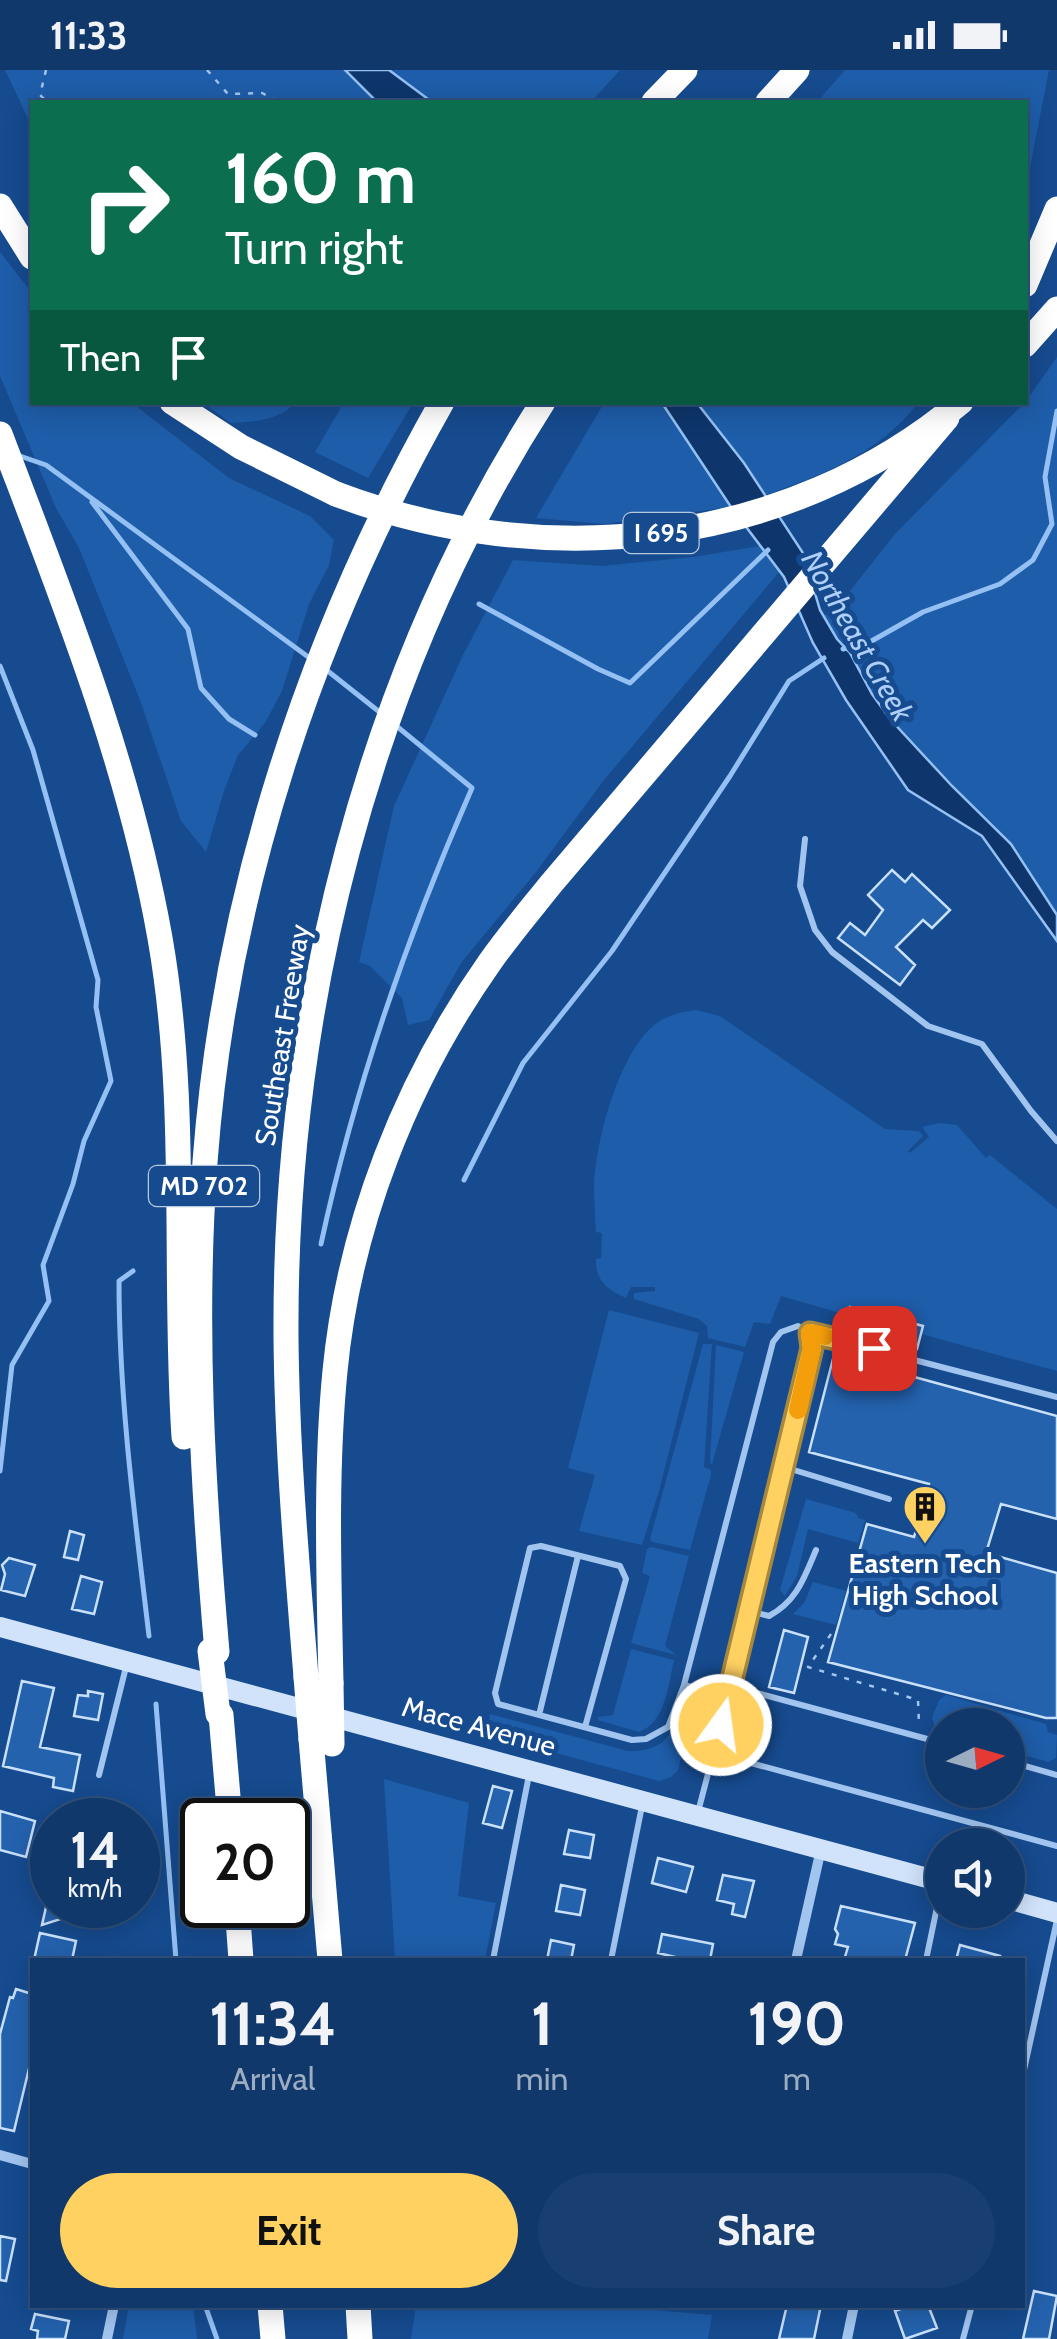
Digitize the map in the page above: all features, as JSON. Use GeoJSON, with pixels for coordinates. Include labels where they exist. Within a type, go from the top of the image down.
{"type":"FeatureCollection","features":[{"type":"Feature","properties":{"kind":"highway"},"geometry":{"type":"LineString","coordinates":[[656,100],[685,70]]}},
{"type":"Feature","properties":{"kind":"highway"},"geometry":{"type":"LineString","coordinates":[[770,100],[798,70]]}},
{"type":"Feature","properties":{"kind":"highway"},"geometry":{"type":"LineString","coordinates":[[0,206],[30,254]]}},
{"type":"Feature","properties":{"kind":"highway"},"geometry":{"type":"LineString","coordinates":[[1028,279],[1057,209]]}},
{"type":"Feature","properties":{"kind":"highway"},"geometry":{"type":"LineString","coordinates":[[1028,342],[1057,309]]}},
{"type":"Feature","properties":{"kind":"highway","name":"I 695"},"geometry":{"type":"LineString","coordinates":[[176,405],[241,448],[336,494],[435,525],[540,540],[596,540],[693,529],[754,514],[834,482],[885,456],[956,405]]}},
{"type":"Feature","properties":{"kind":"highway","name":"Southeast Freeway"},"geometry":{"type":"LineString","coordinates":[[228,1798],[213,1652],[200,1432],[199,1339],[205,1161],[229,983],[266,820],[294,728],[342,600],[408,462],[440,405]]}},
{"type":"Feature","properties":{"kind":"highway","name":"Southeast Freeway"},"geometry":{"type":"LineString","coordinates":[[318,1680],[288,1429],[286,1337],[292,1163],[315,992],[332,911],[413,655],[456,561],[541,405]]}},
{"type":"Feature","properties":{"kind":"highway"},"geometry":{"type":"LineString","coordinates":[[330,1958],[318,1680],[335,1368],[353,1264],[382,1169],[432,1057],[491,961],[551,884],[957,405]]}},
{"type":"Feature","properties":{"kind":"highway"},"geometry":{"type":"LineString","coordinates":[[0,434],[116,750],[141,842],[160,940],[178,1138],[179,1342],[190,1516],[213,1652]]}},
{"type":"Feature","properties":{"kind":"highway"},"geometry":{"type":"LineString","coordinates":[[239,1928],[242,1958]]}},
{"type":"Feature","properties":{"kind":"highway"},"geometry":{"type":"LineString","coordinates":[[270,2308],[272,2339]]}},
{"type":"Feature","properties":{"kind":"highway"},"geometry":{"type":"LineString","coordinates":[[358,2308],[360,2339]]}},
{"type":"Feature","properties":{"kind":"main road","name":"Mace Avenue"},"geometry":{"type":"LineString","coordinates":[[0,1627],[925,1877]]}},
{"type":"Feature","properties":{"kind":"main road"},"geometry":{"type":"LineString","coordinates":[[1025,1904],[1057,1912]]}},
{"type":"Feature","properties":{"kind":"street"},"geometry":{"type":"LineString","coordinates":[[796,1958],[821,1848]]}},
{"type":"Feature","properties":{"kind":"street"},"geometry":{"type":"LineString","coordinates":[[0,2155],[30,2163]]}},
{"type":"Feature","properties":{"kind":"street"},"geometry":{"type":"LineString","coordinates":[[107,2339],[113,2308]]}},
{"type":"Feature","properties":{"kind":"street"},"geometry":{"type":"LineString","coordinates":[[847,2339],[853,2308]]}},
{"type":"Feature","properties":{"kind":"lane"},"geometry":{"type":"LineString","coordinates":[[805,839],[800,886],[815,930],[832,952],[928,1026],[982,1044],[1057,1141]]}},
{"type":"Feature","properties":{"kind":"lane"},"geometry":{"type":"LineString","coordinates":[[585,1727],[626,1579],[620,1566],[541,1546],[530,1548],[495,1693],[498,1704],[632,1740],[654,1737],[668,1727],[684,1685],[773,1342],[780,1332],[798,1326],[810,1333],[1057,1398]]}},
{"type":"Feature","properties":{"kind":"lane"},"geometry":{"type":"LineString","coordinates":[[698,1813],[812,1348],[810,1333]]}},
{"type":"Feature","properties":{"kind":"lane"},"geometry":{"type":"LineString","coordinates":[[784,1467],[890,1499]]}},
{"type":"Feature","properties":{"kind":"lane"},"geometry":{"type":"LineString","coordinates":[[750,1611],[769,1616],[790,1602],[816,1550]]}},
{"type":"Feature","properties":{"kind":"lane"},"geometry":{"type":"LineString","coordinates":[[539,1714],[578,1556]]}},
{"type":"Feature","properties":{"kind":"lane"},"geometry":{"type":"LineString","coordinates":[[100,1775],[128,1661]]}},
{"type":"Feature","properties":{"kind":"lane"},"geometry":{"type":"LineString","coordinates":[[684,1685],[729,1696]]}},
{"type":"Feature","properties":{"kind":"lane"},"geometry":{"type":"LineString","coordinates":[[731,1686],[925,1739]]}},
{"type":"Feature","properties":{"kind":"lane"},"geometry":{"type":"LineString","coordinates":[[714,1753],[1057,1846]]}},
{"type":"Feature","properties":{"kind":"lane"},"geometry":{"type":"LineString","coordinates":[[1025,1766],[1057,1775]]}},
{"type":"Feature","properties":{"kind":"lane"},"geometry":{"type":"LineString","coordinates":[[493,1958],[530,1768]]}},
{"type":"Feature","properties":{"kind":"lane"},"geometry":{"type":"LineString","coordinates":[[611,1958],[643,1800]]}},
{"type":"Feature","properties":{"kind":"lane"},"geometry":{"type":"LineString","coordinates":[[1025,2066],[1057,1920]]}},
{"type":"Feature","properties":{"kind":"lane"},"geometry":{"type":"LineString","coordinates":[[926,1958],[933,1928]]}},
{"type":"Feature","properties":{"kind":"lane"},"geometry":{"type":"LineString","coordinates":[[963,2339],[971,2308]]}},
{"type":"Feature","properties":{"kind":"path"},"geometry":{"type":"LineString","coordinates":[[45,100],[40,95],[46,70]]}},
{"type":"Feature","properties":{"kind":"path"},"geometry":{"type":"LineString","coordinates":[[207,70],[228,94],[262,93],[274,100]]}},
{"type":"Feature","properties":{"kind":"path"},"geometry":{"type":"LineString","coordinates":[[831,1634],[808,1667],[918,1700],[919,1737]]}},
{"type":"Feature","properties":{"kind":"shaded area"},"geometry":{"type":"Polygon","coordinates":[[[5,70],[345,70],[375,100],[30,100],[30,123],[5,70]]]}},
{"type":"Feature","properties":{"kind":"shaded area"},"geometry":{"type":"Polygon","coordinates":[[[345,70],[389,70],[429,100],[375,100],[345,70]]]}},
{"type":"Feature","properties":{"kind":"shaded area"},"geometry":{"type":"Polygon","coordinates":[[[389,70],[620,70],[593,100],[429,100],[389,70]]]}},
{"type":"Feature","properties":{"kind":"shaded area"},"geometry":{"type":"Polygon","coordinates":[[[845,70],[1049,70],[1028,178],[1028,100],[819,100],[845,70]]]}},
{"type":"Feature","properties":{"kind":"shaded area"},"geometry":{"type":"Polygon","coordinates":[[[0,252],[30,290],[30,405],[135,405],[229,478],[310,516],[334,540],[329,565],[309,604],[282,691],[265,723],[238,755],[206,852],[181,821],[140,700],[79,548],[56,508],[0,376],[0,252]]]}},
{"type":"Feature","properties":{"kind":"shaded area"},"geometry":{"type":"Polygon","coordinates":[[[1057,357],[1057,915],[997,828],[890,719],[824,616],[846,596],[894,535],[1022,405],[1028,405],[1028,398],[1057,357]]]}},
{"type":"Feature","properties":{"kind":"shaded area"},"geometry":{"type":"Polygon","coordinates":[[[206,405],[293,405],[274,417],[231,423],[206,405]]]}},
{"type":"Feature","properties":{"kind":"shaded area"},"geometry":{"type":"Polygon","coordinates":[[[342,405],[412,405],[368,478],[315,452],[342,405]]]}},
{"type":"Feature","properties":{"kind":"shaded area"},"geometry":{"type":"Polygon","coordinates":[[[603,405],[663,405],[731,507],[603,524],[536,518],[603,405]]]}},
{"type":"Feature","properties":{"kind":"shaded area","name":"Northeast Creek"},"geometry":{"type":"Polygon","coordinates":[[[663,405],[699,405],[744,463],[803,553],[820,610],[872,694],[952,786],[1011,844],[1057,915],[1057,941],[982,836],[908,790],[846,700],[813,643],[784,577],[731,507],[663,405]]]}},
{"type":"Feature","properties":{"kind":"shaded area"},"geometry":{"type":"Polygon","coordinates":[[[698,405],[916,405],[868,449],[765,495],[698,405]]]}},
{"type":"Feature","properties":{"kind":"shaded area"},"geometry":{"type":"Polygon","coordinates":[[[760,546],[780,571],[604,780],[536,872],[461,963],[429,1020],[408,1025],[402,998],[370,966],[359,962],[394,806],[463,655],[513,560],[602,566],[760,546]]]}},
{"type":"Feature","properties":{"kind":"shaded area"},"geometry":{"type":"Polygon","coordinates":[[[696,1010],[720,1016],[885,1129],[919,1131],[923,1136],[910,1153],[929,1137],[922,1127],[939,1123],[957,1125],[986,1158],[990,1155],[1057,1209],[1057,1371],[921,1334],[922,1325],[850,1307],[847,1315],[781,1296],[770,1324],[754,1322],[745,1347],[708,1338],[707,1326],[699,1319],[634,1299],[634,1293],[655,1291],[655,1287],[631,1287],[626,1298],[604,1284],[596,1267],[596,1259],[601,1258],[602,1233],[596,1232],[594,1185],[611,1100],[629,1057],[653,1026],[673,1015],[696,1010]]]}},
{"type":"Feature","properties":{"kind":"shaded area"},"geometry":{"type":"Polygon","coordinates":[[[609,1310],[699,1333],[642,1545],[579,1531],[595,1475],[568,1468],[609,1310]]]}},
{"type":"Feature","properties":{"kind":"shaded area"},"geometry":{"type":"Polygon","coordinates":[[[703,1344],[712,1344],[704,1467],[711,1470],[711,1475],[690,1550],[650,1539],[703,1344]]]}},
{"type":"Feature","properties":{"kind":"shaded area"},"geometry":{"type":"Polygon","coordinates":[[[716,1345],[744,1352],[712,1464],[710,1463],[716,1345]]]}},
{"type":"Feature","properties":{"kind":"shaded area"},"geometry":{"type":"Polygon","coordinates":[[[806,1499],[856,1513],[865,1520],[858,1543],[808,1529],[797,1576],[785,1596],[780,1590],[806,1499]]]}},
{"type":"Feature","properties":{"kind":"shaded area"},"geometry":{"type":"Polygon","coordinates":[[[647,1549],[689,1556],[665,1646],[676,1655],[631,1643],[650,1576],[642,1573],[647,1549]]]}},
{"type":"Feature","properties":{"kind":"shaded area"},"geometry":{"type":"Polygon","coordinates":[[[813,1582],[846,1591],[836,1625],[793,1614],[804,1603],[813,1582]]]}},
{"type":"Feature","properties":{"kind":"shaded area"},"geometry":{"type":"Polygon","coordinates":[[[631,1649],[674,1660],[660,1711],[639,1732],[598,1720],[613,1715],[631,1649]]]}},
{"type":"Feature","properties":{"kind":"shaded area"},"geometry":{"type":"Polygon","coordinates":[[[946,1695],[991,1708],[936,1708],[946,1695]]]}},
{"type":"Feature","properties":{"kind":"shaded area"},"geometry":{"type":"Polygon","coordinates":[[[693,1708],[678,1770],[659,1781],[486,1734],[490,1714],[628,1751],[645,1750],[664,1741],[678,1720],[693,1708]]]}},
{"type":"Feature","properties":{"kind":"shaded area"},"geometry":{"type":"Polygon","coordinates":[[[1025,1718],[1046,1724],[1048,1732],[1057,1735],[1056,1758],[1048,1762],[1025,1755],[1025,1718]]]}},
{"type":"Feature","properties":{"kind":"shaded area"},"geometry":{"type":"Polygon","coordinates":[[[384,1779],[469,1803],[458,1896],[496,1903],[485,1958],[395,1958],[384,1779]]]}},
{"type":"Feature","properties":{"kind":"shaded area"},"geometry":{"type":"Polygon","coordinates":[[[128,2308],[193,2308],[197,2339],[123,2339],[128,2308]]]}},
{"type":"Feature","properties":{"kind":"shaded area"},"geometry":{"type":"Polygon","coordinates":[[[416,2308],[631,2308],[712,2315],[708,2339],[411,2339],[416,2308]]]}},
{"type":"Feature","properties":{"kind":"building"},"geometry":{"type":"Polygon","coordinates":[[[892,870],[905,882],[912,874],[950,910],[932,928],[923,920],[896,947],[915,965],[900,985],[838,938],[850,923],[865,935],[883,910],[868,895],[892,870]]]}},
{"type":"Feature","properties":{"kind":"building"},"geometry":{"type":"Polygon","coordinates":[[[850,1307],[923,1326],[917,1349],[844,1329],[850,1307]]]}},
{"type":"Feature","properties":{"kind":"building","name":"Eastern Tech High School"},"geometry":{"type":"Polygon","coordinates":[[[834,1355],[1057,1416],[1057,1519],[1001,1504],[986,1553],[1057,1573],[1057,1718],[828,1662],[867,1524],[914,1537],[929,1484],[809,1452],[834,1355]]]}},
{"type":"Feature","properties":{"kind":"building"},"geometry":{"type":"Polygon","coordinates":[[[70,1531],[84,1535],[78,1560],[64,1557],[70,1531]]]}},
{"type":"Feature","properties":{"kind":"building"},"geometry":{"type":"Polygon","coordinates":[[[9,1558],[35,1565],[25,1596],[1,1590],[5,1574],[2,1565],[9,1558]]]}},
{"type":"Feature","properties":{"kind":"building"},"geometry":{"type":"Polygon","coordinates":[[[81,1576],[102,1582],[94,1614],[72,1609],[81,1576]]]}},
{"type":"Feature","properties":{"kind":"building"},"geometry":{"type":"Polygon","coordinates":[[[784,1630],[808,1637],[794,1693],[769,1687],[784,1630]]]}},
{"type":"Feature","properties":{"kind":"building"},"geometry":{"type":"Polygon","coordinates":[[[22,1681],[54,1688],[40,1747],[80,1755],[73,1791],[53,1787],[54,1778],[3,1766],[22,1681]]]}},
{"type":"Feature","properties":{"kind":"building"},"geometry":{"type":"Polygon","coordinates":[[[88,1691],[103,1694],[98,1720],[74,1716],[78,1695],[88,1696],[88,1691]]]}},
{"type":"Feature","properties":{"kind":"building"},"geometry":{"type":"Polygon","coordinates":[[[493,1786],[512,1791],[502,1828],[483,1823],[493,1786]]]}},
{"type":"Feature","properties":{"kind":"building"},"geometry":{"type":"Polygon","coordinates":[[[0,1811],[30,1820],[26,1857],[0,1850],[0,1811]]]}},
{"type":"Feature","properties":{"kind":"building"},"geometry":{"type":"Polygon","coordinates":[[[569,1830],[594,1835],[590,1858],[564,1854],[569,1830]]]}},
{"type":"Feature","properties":{"kind":"building"},"geometry":{"type":"Polygon","coordinates":[[[658,1858],[693,1867],[686,1892],[652,1883],[658,1858]]]}},
{"type":"Feature","properties":{"kind":"building"},"geometry":{"type":"Polygon","coordinates":[[[723,1875],[754,1881],[745,1917],[732,1914],[734,1904],[717,1900],[723,1875]]]}},
{"type":"Feature","properties":{"kind":"building"},"geometry":{"type":"Polygon","coordinates":[[[561,1885],[585,1890],[580,1915],[556,1911],[561,1885]]]}},
{"type":"Feature","properties":{"kind":"building"},"geometry":{"type":"Polygon","coordinates":[[[841,1906],[915,1923],[906,1958],[845,1958],[848,1947],[835,1944],[841,1906]]]}},
{"type":"Feature","properties":{"kind":"building"},"geometry":{"type":"Polygon","coordinates":[[[40,1933],[76,1941],[72,1958],[34,1958],[40,1933]]]}},
{"type":"Feature","properties":{"kind":"building"},"geometry":{"type":"Polygon","coordinates":[[[662,1934],[713,1944],[710,1958],[658,1953],[662,1934]]]}},
{"type":"Feature","properties":{"kind":"building"},"geometry":{"type":"Polygon","coordinates":[[[551,1940],[574,1945],[571,1958],[547,1958],[551,1940]]]}},
{"type":"Feature","properties":{"kind":"building"},"geometry":{"type":"Polygon","coordinates":[[[960,1945],[1000,1956],[1000,1958],[957,1958],[960,1945]]]}},
{"type":"Feature","properties":{"kind":"building"},"geometry":{"type":"Polygon","coordinates":[[[16,1989],[30,1993],[30,2064],[14,2131],[0,2128],[0,2034],[10,1997],[16,1989]]]}},
{"type":"Feature","properties":{"kind":"building"},"geometry":{"type":"Polygon","coordinates":[[[0,2236],[15,2239],[6,2281],[0,2280],[0,2236]]]}},
{"type":"Feature","properties":{"kind":"building"},"geometry":{"type":"Polygon","coordinates":[[[1034,2291],[1057,2296],[1049,2339],[1023,2339],[1034,2291]]]}},
{"type":"Feature","properties":{"kind":"building"},"geometry":{"type":"Polygon","coordinates":[[[786,2308],[820,2308],[814,2339],[779,2339],[786,2308]]]}},
{"type":"Feature","properties":{"kind":"building"},"geometry":{"type":"Polygon","coordinates":[[[929,2308],[937,2328],[905,2339],[895,2311],[929,2308]]]}},
{"type":"Feature","properties":{"kind":"building"},"geometry":{"type":"Polygon","coordinates":[[[35,2314],[69,2321],[65,2339],[37,2339],[38,2331],[31,2329],[35,2314]]]}},
{"type":"Feature","properties":{"kind":"waterway"},"geometry":{"type":"LineString","coordinates":[[843,649],[868,643],[923,612],[1000,584],[1033,560],[1052,524],[1045,477],[1057,411]]}},
{"type":"Feature","properties":{"kind":"waterway"},"geometry":{"type":"LineString","coordinates":[[17,455],[46,465],[311,659]]}},
{"type":"Feature","properties":{"kind":"waterway"},"geometry":{"type":"LineString","coordinates":[[92,502],[188,629],[201,688],[229,719],[255,735]]}},
{"type":"Feature","properties":{"kind":"waterway"},"geometry":{"type":"LineString","coordinates":[[479,604],[630,683],[768,550]]}},
{"type":"Feature","properties":{"kind":"waterway"},"geometry":{"type":"LineString","coordinates":[[464,1180],[523,1063],[612,951],[789,681],[824,658]]}},
{"type":"Feature","properties":{"kind":"waterway"},"geometry":{"type":"LineString","coordinates":[[0,666],[33,750],[98,980],[96,1007],[111,1081],[84,1141],[73,1184],[43,1265],[49,1301],[12,1365],[0,1471]]}},
{"type":"Feature","properties":{"kind":"waterway"},"geometry":{"type":"LineString","coordinates":[[324,668],[382,714]]}},
{"type":"Feature","properties":{"kind":"waterway"},"geometry":{"type":"LineString","coordinates":[[321,1244],[350,1127],[385,1012],[472,788],[394,724]]}},
{"type":"Feature","properties":{"kind":"waterway"},"geometry":{"type":"LineString","coordinates":[[133,1271],[119,1281],[120,1326],[129,1459],[149,1636]]}},
{"type":"Feature","properties":{"kind":"waterway"},"geometry":{"type":"LineString","coordinates":[[156,1704],[176,1958]]}},
{"type":"Feature","properties":{"kind":"waterway"},"geometry":{"type":"LineString","coordinates":[[206,2308],[217,2339]]}},
{"type":"Feature","properties":{"kind":"slow traffic"},"geometry":{"type":"LineString","coordinates":[[798,1410],[812,1348],[810,1333],[825,1336]]}},
{"type":"Feature","properties":{"kind":"place","name":"Eastern Tech High School"},"geometry":{"type":"Point","coordinates":[925,1545]}},
{"type":"Feature","properties":{"kind":"route"},"geometry":{"type":"LineString","coordinates":[[721,1725],[812,1348],[810,1333],[874,1348]]}}]}
